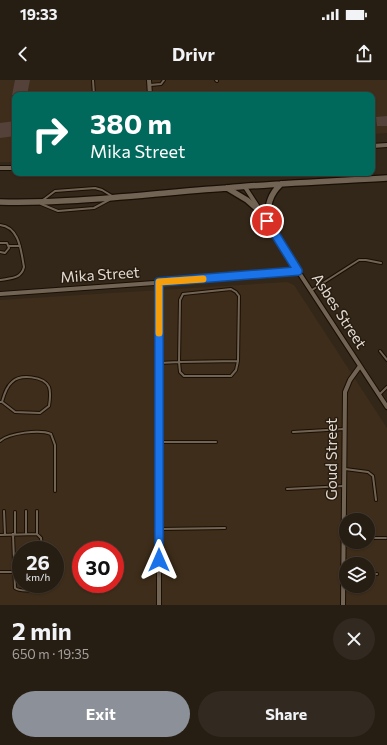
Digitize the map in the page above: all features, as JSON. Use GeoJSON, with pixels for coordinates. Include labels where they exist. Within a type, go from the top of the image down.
{"type":"FeatureCollection","features":[{"type":"Feature","properties":{"kind":"main road"},"geometry":{"type":"LineString","coordinates":[[0,202],[39,203],[281,184],[387,178]]}},
{"type":"Feature","properties":{"kind":"main road"},"geometry":{"type":"LineString","coordinates":[[267,221],[270,198],[281,184]]}},
{"type":"Feature","properties":{"kind":"main road"},"geometry":{"type":"LineString","coordinates":[[227,188],[247,200],[264,215]]}},
{"type":"Feature","properties":{"kind":"street"},"geometry":{"type":"LineString","coordinates":[[149,82],[150,92]]}},
{"type":"Feature","properties":{"kind":"street"},"geometry":{"type":"LineString","coordinates":[[375,146],[387,145]]}},
{"type":"Feature","properties":{"kind":"street"},"geometry":{"type":"LineString","coordinates":[[0,168],[12,168]]}},
{"type":"Feature","properties":{"kind":"street","name":"Asbes Street"},"geometry":{"type":"LineString","coordinates":[[245,187],[387,407]]}},
{"type":"Feature","properties":{"kind":"street","name":"Mika Street"},"geometry":{"type":"LineString","coordinates":[[0,294],[298,271]]}},
{"type":"Feature","properties":{"kind":"street"},"geometry":{"type":"LineString","coordinates":[[158,605],[159,282]]}},
{"type":"Feature","properties":{"kind":"street","name":"Goud Street"},"geometry":{"type":"LineString","coordinates":[[345,513],[345,392],[350,380],[360,366]]}},
{"type":"Feature","properties":{"kind":"street","name":"Goud Street"},"geometry":{"type":"LineString","coordinates":[[343,605],[344,593]]}},
{"type":"Feature","properties":{"kind":"lane"},"geometry":{"type":"LineString","coordinates":[[93,80],[94,92]]}},
{"type":"Feature","properties":{"kind":"lane"},"geometry":{"type":"LineString","coordinates":[[149,82],[160,84],[164,80]]}},
{"type":"Feature","properties":{"kind":"lane"},"geometry":{"type":"LineString","coordinates":[[99,189],[113,197],[102,205],[94,208],[58,211],[39,203],[55,192],[68,190],[99,189]]}},
{"type":"Feature","properties":{"kind":"lane"},"geometry":{"type":"LineString","coordinates":[[0,225],[5,226],[14,232],[20,246],[24,267],[19,276],[0,280]]}},
{"type":"Feature","properties":{"kind":"lane"},"geometry":{"type":"LineString","coordinates":[[0,243],[5,242],[9,246],[20,246]]}},
{"type":"Feature","properties":{"kind":"lane"},"geometry":{"type":"LineString","coordinates":[[0,252],[7,252],[9,246]]}},
{"type":"Feature","properties":{"kind":"lane"},"geometry":{"type":"LineString","coordinates":[[311,290],[358,260],[366,260],[381,264]]}},
{"type":"Feature","properties":{"kind":"lane"},"geometry":{"type":"LineString","coordinates":[[231,289],[236,292],[239,296],[238,361],[236,370],[231,376],[184,376],[180,372],[179,362],[181,296],[186,293],[231,289]]}},
{"type":"Feature","properties":{"kind":"lane"},"geometry":{"type":"LineString","coordinates":[[380,351],[387,360]]}},
{"type":"Feature","properties":{"kind":"lane"},"geometry":{"type":"LineString","coordinates":[[159,363],[238,361]]}},
{"type":"Feature","properties":{"kind":"lane"},"geometry":{"type":"LineString","coordinates":[[20,377],[40,379],[49,387],[49,406],[40,413],[15,412],[1,402],[12,382],[20,377]]}},
{"type":"Feature","properties":{"kind":"lane"},"geometry":{"type":"LineString","coordinates":[[379,395],[387,387]]}},
{"type":"Feature","properties":{"kind":"lane"},"geometry":{"type":"LineString","coordinates":[[293,432],[344,429]]}},
{"type":"Feature","properties":{"kind":"lane"},"geometry":{"type":"LineString","coordinates":[[0,441],[4,437],[14,434],[44,432],[51,434],[55,445],[55,491]]}},
{"type":"Feature","properties":{"kind":"lane"},"geometry":{"type":"LineString","coordinates":[[159,442],[216,442]]}},
{"type":"Feature","properties":{"kind":"lane"},"geometry":{"type":"LineString","coordinates":[[344,469],[368,472],[373,476],[376,500]]}},
{"type":"Feature","properties":{"kind":"lane"},"geometry":{"type":"LineString","coordinates":[[287,489],[344,486]]}},
{"type":"Feature","properties":{"kind":"lane"},"geometry":{"type":"LineString","coordinates":[[4,511],[5,535]]}},
{"type":"Feature","properties":{"kind":"lane"},"geometry":{"type":"LineString","coordinates":[[26,511],[26,534]]}},
{"type":"Feature","properties":{"kind":"lane"},"geometry":{"type":"LineString","coordinates":[[37,511],[37,534],[41,538],[41,541]]}},
{"type":"Feature","properties":{"kind":"lane"},"geometry":{"type":"LineString","coordinates":[[14,541],[15,512]]}},
{"type":"Feature","properties":{"kind":"lane"},"geometry":{"type":"LineString","coordinates":[[159,529],[225,528]]}},
{"type":"Feature","properties":{"kind":"lane"},"geometry":{"type":"LineString","coordinates":[[0,535],[37,534]]}},
{"type":"Feature","properties":{"kind":"lane"},"geometry":{"type":"LineString","coordinates":[[375,538],[386,538]]}},
{"type":"Feature","properties":{"kind":"lane"},"geometry":{"type":"LineString","coordinates":[[0,572],[12,572]]}},
{"type":"Feature","properties":{"kind":"shaded area"},"geometry":{"type":"Polygon","coordinates":[[[0,80],[387,80],[387,133],[375,134],[375,92],[12,92],[12,162],[0,162],[0,80]]]}},
{"type":"Feature","properties":{"kind":"shaded area"},"geometry":{"type":"Polygon","coordinates":[[[287,282],[294,285],[387,428],[387,605],[0,605],[0,300],[287,282]]]}},
{"type":"Feature","properties":{"kind":"building"},"geometry":{"type":"Polygon","coordinates":[[[15,80],[30,80],[28,92],[13,92],[15,80]]]}},
{"type":"Feature","properties":{"kind":"building"},"geometry":{"type":"Polygon","coordinates":[[[387,116],[387,126],[377,126],[376,117],[387,116]]]}},
{"type":"Feature","properties":{"kind":"building"},"geometry":{"type":"Polygon","coordinates":[[[12,121],[12,136],[0,138],[0,123],[12,121]]]}},
{"type":"Feature","properties":{"kind":"slow traffic"},"geometry":{"type":"LineString","coordinates":[[159,333],[159,282],[203,279]]}},
{"type":"Feature","properties":{"kind":"route"},"geometry":{"type":"LineString","coordinates":[[159,560],[159,282],[268,275],[298,271],[267,221]]}}]}
